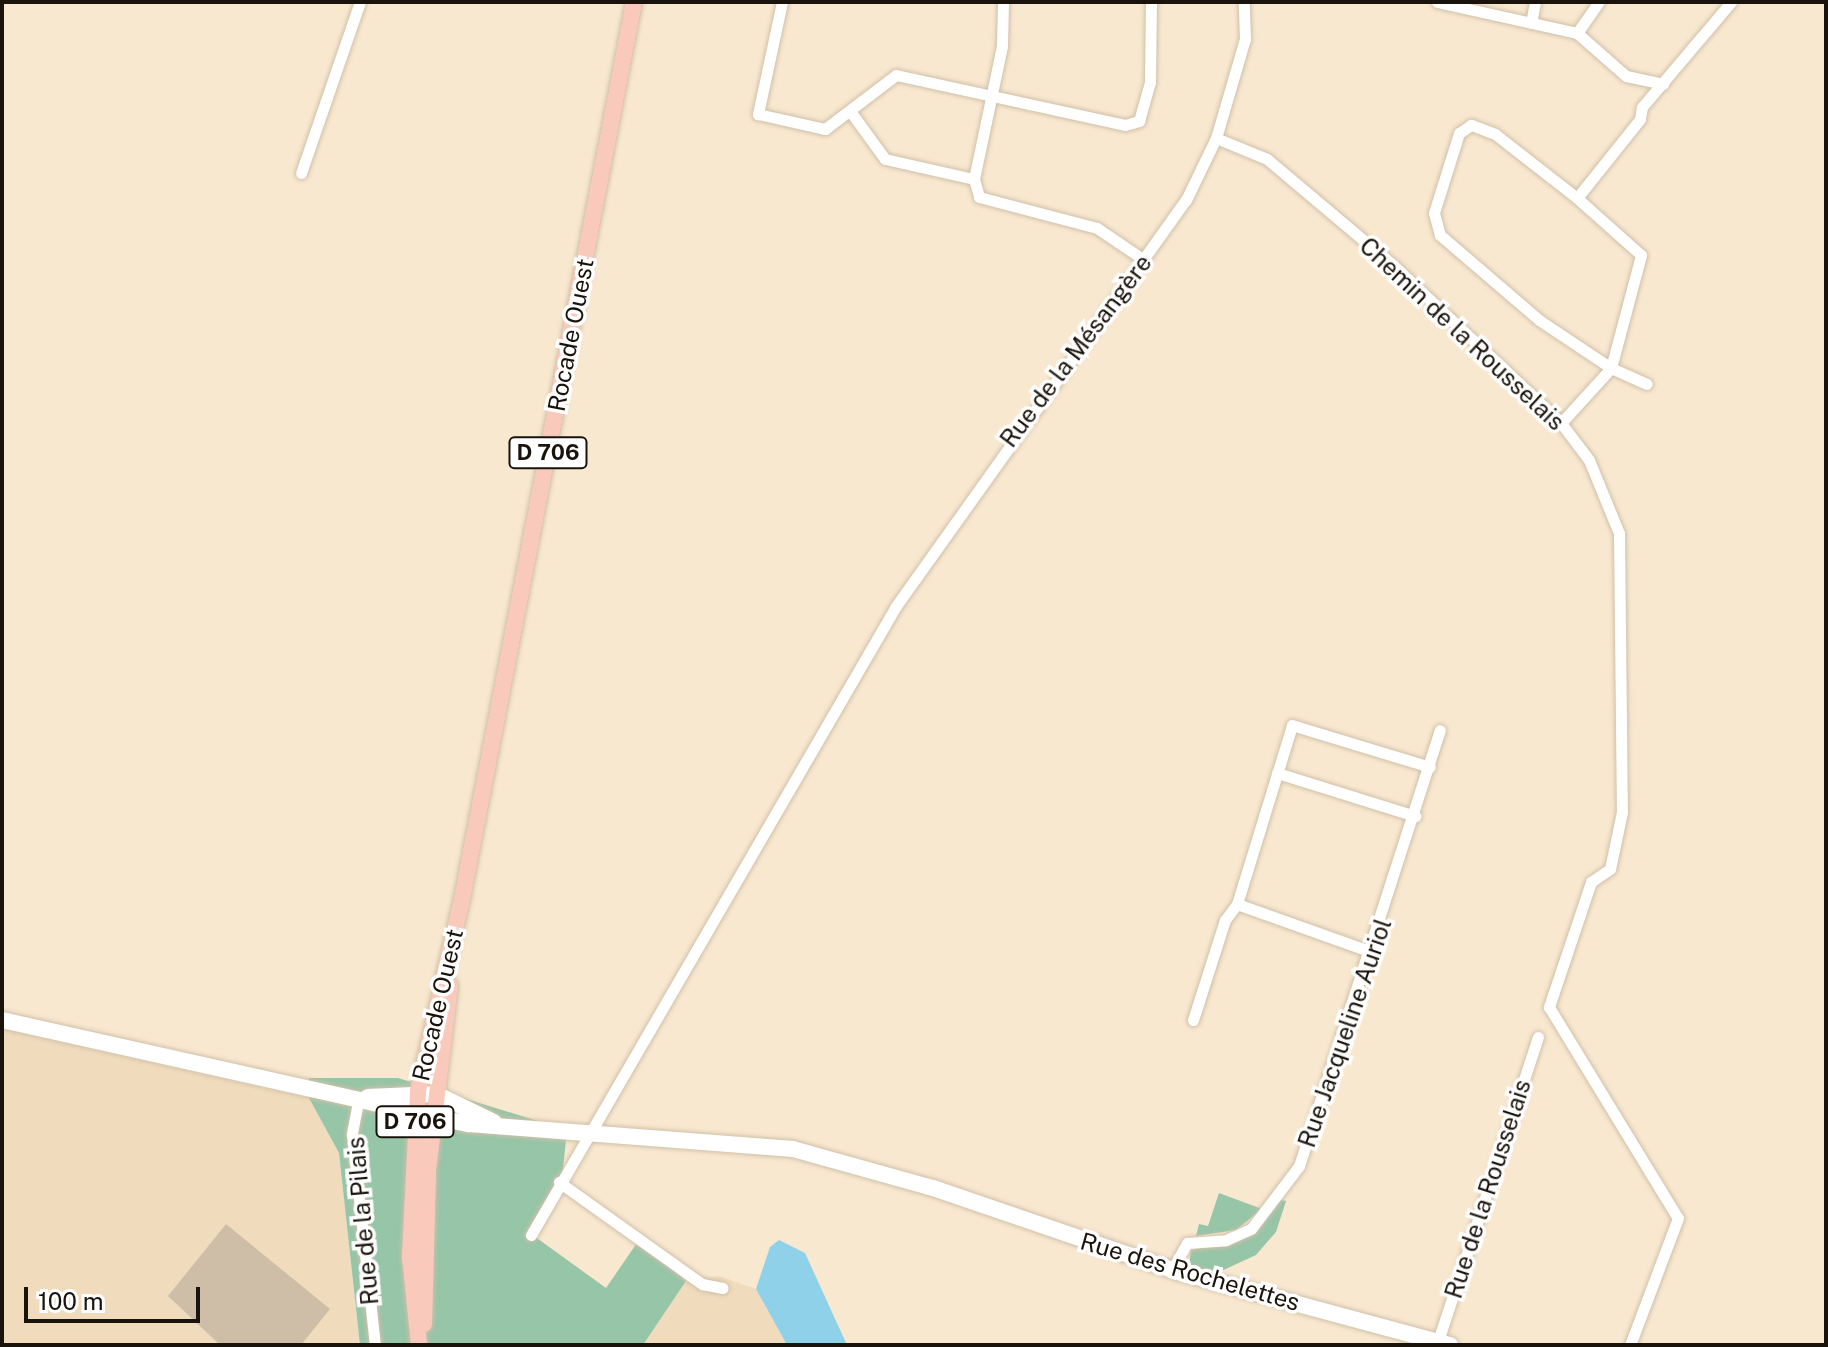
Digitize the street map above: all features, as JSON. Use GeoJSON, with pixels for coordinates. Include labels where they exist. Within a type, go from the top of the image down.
{"type":"FeatureCollection","features":[{"type":"Feature","properties":{"kind":"main road","name":"Rocade Ouest"},"geometry":{"type":"LineString","coordinates":[[421,1345],[410,1257],[419,1114],[416,1092],[461,904],[634,2]]}},
{"type":"Feature","properties":{"kind":"main road","name":"Rocade Ouest"},"geometry":{"type":"LineString","coordinates":[[419,1114],[436,1094],[461,904]]}},
{"type":"Feature","properties":{"kind":"street"},"geometry":{"type":"LineString","coordinates":[[301,173],[360,2]]}},
{"type":"Feature","properties":{"kind":"street"},"geometry":{"type":"LineString","coordinates":[[782,2],[758,114],[825,129],[896,75],[1125,125],[1139,121],[1150,82],[1151,2]]}},
{"type":"Feature","properties":{"kind":"street"},"geometry":{"type":"LineString","coordinates":[[1003,2],[993,95],[974,179],[979,197],[1097,228],[1144,260]]}},
{"type":"Feature","properties":{"kind":"street","name":"Rue de la Mésangère"},"geometry":{"type":"LineString","coordinates":[[531,1235],[583,1136],[852,677],[954,517],[1186,200],[1216,138],[1245,39],[1244,2]]}},
{"type":"Feature","properties":{"kind":"street"},"geometry":{"type":"LineString","coordinates":[[1437,2],[1577,33],[1626,76],[1663,84]]}},
{"type":"Feature","properties":{"kind":"street"},"geometry":{"type":"LineString","coordinates":[[1531,23],[1535,2]]}},
{"type":"Feature","properties":{"kind":"street"},"geometry":{"type":"LineString","coordinates":[[1577,33],[1599,2]]}},
{"type":"Feature","properties":{"kind":"street"},"geometry":{"type":"LineString","coordinates":[[1577,198],[1663,84],[1731,2]]}},
{"type":"Feature","properties":{"kind":"street"},"geometry":{"type":"LineString","coordinates":[[850,111],[885,159],[974,179]]}},
{"type":"Feature","properties":{"kind":"street"},"geometry":{"type":"LineString","coordinates":[[1561,423],[1611,368],[1641,255],[1577,198],[1495,134],[1471,125],[1459,133],[1434,213],[1440,235],[1539,320],[1611,368],[1647,384]]}},
{"type":"Feature","properties":{"kind":"street","name":"Chemin de la Rousselais"},"geometry":{"type":"LineString","coordinates":[[1216,138],[1267,159],[1393,265],[1561,423],[1589,460],[1619,533],[1625,773],[1610,869],[1591,882],[1549,1007],[1678,1218],[1630,1345]]}},
{"type":"Feature","properties":{"kind":"street"},"geometry":{"type":"LineString","coordinates":[[1193,1020],[1225,920],[1237,904],[1292,725],[1430,767]]}},
{"type":"Feature","properties":{"kind":"street","name":"Rue Jacqueline Auriol"},"geometry":{"type":"LineString","coordinates":[[1172,1270],[1187,1243],[1226,1240],[1251,1229],[1299,1166],[1372,952],[1440,730]]}},
{"type":"Feature","properties":{"kind":"street"},"geometry":{"type":"LineString","coordinates":[[1277,773],[1415,816]]}},
{"type":"Feature","properties":{"kind":"street"},"geometry":{"type":"LineString","coordinates":[[1237,904],[1372,952]]}},
{"type":"Feature","properties":{"kind":"street"},"geometry":{"type":"LineString","coordinates":[[2,1020],[359,1097],[416,1092],[436,1094],[511,1129]]}},
{"type":"Feature","properties":{"kind":"street","name":"Rue de la Rousselais"},"geometry":{"type":"LineString","coordinates":[[1444,1343],[1538,1037]]}},
{"type":"Feature","properties":{"kind":"street","name":"Rue des Rochelettes"},"geometry":{"type":"LineString","coordinates":[[359,1097],[419,1114],[511,1129],[583,1136],[739,1140],[933,1188],[1172,1270],[1444,1343]]}},
{"type":"Feature","properties":{"kind":"street","name":"Rue de la Pilais"},"geometry":{"type":"LineString","coordinates":[[359,1097],[352,1134],[375,1345]]}},
{"type":"Feature","properties":{"kind":"street"},"geometry":{"type":"LineString","coordinates":[[559,1182],[702,1284],[723,1288]]}},
{"type":"Feature","properties":{"kind":"shaded area"},"geometry":{"type":"Polygon","coordinates":[[[2,1029],[309,1098],[339,1153],[360,1345],[2,1345],[2,1029]]]}},
{"type":"Feature","properties":{"kind":"shaded area"},"geometry":{"type":"Polygon","coordinates":[[[719,1276],[756,1289],[787,1345],[643,1345],[686,1281],[719,1276]]]}},
{"type":"Feature","properties":{"kind":"green space"},"geometry":{"type":"Polygon","coordinates":[[[309,1078],[398,1078],[567,1130],[561,1188],[534,1236],[606,1288],[639,1240],[686,1281],[643,1345],[360,1345],[339,1153],[309,1098],[309,1078]]]}},
{"type":"Feature","properties":{"kind":"green space"},"geometry":{"type":"Polygon","coordinates":[[[1219,1193],[1262,1209],[1236,1230],[1196,1236],[1199,1224],[1208,1226],[1219,1193]]]}},
{"type":"Feature","properties":{"kind":"green space"},"geometry":{"type":"Polygon","coordinates":[[[1281,1200],[1286,1201],[1276,1232],[1256,1255],[1217,1273],[1189,1266],[1191,1250],[1239,1240],[1281,1200]]]}},
{"type":"Feature","properties":{"kind":"water"},"geometry":{"type":"Polygon","coordinates":[[[779,1240],[805,1253],[847,1345],[787,1345],[756,1289],[770,1247],[779,1240]]]}},
{"type":"Feature","properties":{"kind":"building"},"geometry":{"type":"Polygon","coordinates":[[[226,1224],[330,1309],[301,1345],[220,1345],[168,1296],[226,1224]]]}}]}
